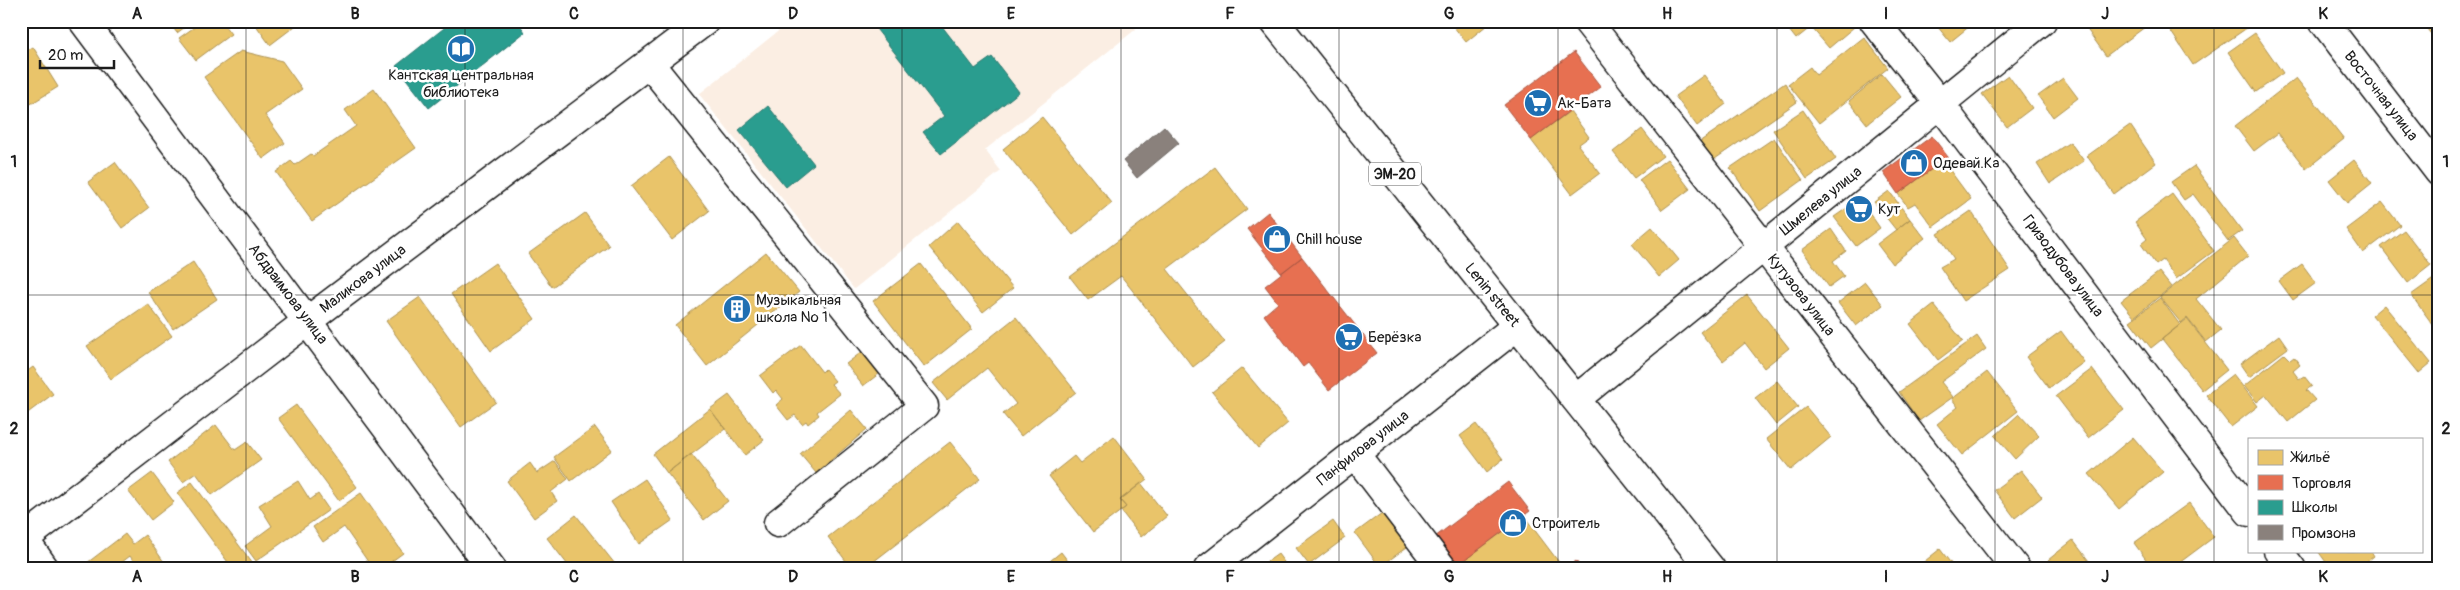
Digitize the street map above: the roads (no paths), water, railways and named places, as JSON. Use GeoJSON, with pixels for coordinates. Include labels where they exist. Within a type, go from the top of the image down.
{"type":"FeatureCollection","features":[{"type":"Feature","properties":{"kind":"street","name":"Абдраимова улица"},"geometry":{"type":"LineString","coordinates":[[83,21],[492,569]]}},
{"type":"Feature","properties":{"kind":"street","name":"Маликова улица"},"geometry":{"type":"LineString","coordinates":[[23,537],[704,21]]}},
{"type":"Feature","properties":{"kind":"street","name":"Lenin street"},"geometry":{"type":"LineString","coordinates":[[1274,21],[1712,569]]}},
{"type":"Feature","properties":{"kind":"street","name":"Кутузова улица"},"geometry":{"type":"LineString","coordinates":[[1588,21],[2016,569]]}},
{"type":"Feature","properties":{"kind":"street","name":"Гризодубова улица"},"geometry":{"type":"LineString","coordinates":[[1874,21],[1940,104],[2248,511]]}},
{"type":"Feature","properties":{"kind":"street","name":"Шмелева улица"},"geometry":{"type":"LineString","coordinates":[[1576,399],[2042,21]]}},
{"type":"Feature","properties":{"kind":"street","name":"Восточная улица"},"geometry":{"type":"LineString","coordinates":[[2323,21],[2439,172]]}},
{"type":"Feature","properties":{"kind":"street"},"geometry":{"type":"LineString","coordinates":[[650,63],[924,406],[778,523]]}},
{"type":"Feature","properties":{"kind":"street","name":"Панфилова улица"},"geometry":{"type":"LineString","coordinates":[[1208,569],[1517,326]]}},
{"type":"Feature","properties":{"kind":"street"},"geometry":{"type":"LineString","coordinates":[[1355,454],[1443,569]]}},
{"type":"Feature","properties":{"kind":"street"},"geometry":{"type":"LineString","coordinates":[[23,537],[45,569]]}},
{"type":"Feature","properties":{"kind":"street"},"geometry":{"type":"LineString","coordinates":[[2279,552],[2292,569]]}},
{"type":"Feature","properties":{"kind":"place","name":"Кантская центральная библиотека"},"geometry":{"type":"Point","coordinates":[461,49]}},
{"type":"Feature","properties":{"kind":"place","name":"Ак-Бата"},"geometry":{"type":"Point","coordinates":[1538,103]}},
{"type":"Feature","properties":{"kind":"place","name":"Одевай.Ка"},"geometry":{"type":"Point","coordinates":[1914,163]}},
{"type":"Feature","properties":{"kind":"place","name":"Кут"},"geometry":{"type":"Point","coordinates":[1859,209]}},
{"type":"Feature","properties":{"kind":"place","name":"Chill house"},"geometry":{"type":"Point","coordinates":[1277,239]}},
{"type":"Feature","properties":{"kind":"place","name":"Музыкальная школа № 1"},"geometry":{"type":"Point","coordinates":[737,309]}},
{"type":"Feature","properties":{"kind":"place","name":"Берёзка"},"geometry":{"type":"Point","coordinates":[1349,337]}},
{"type":"Feature","properties":{"kind":"place","name":"Строитель"},"geometry":{"type":"Point","coordinates":[1513,523]}}]}
